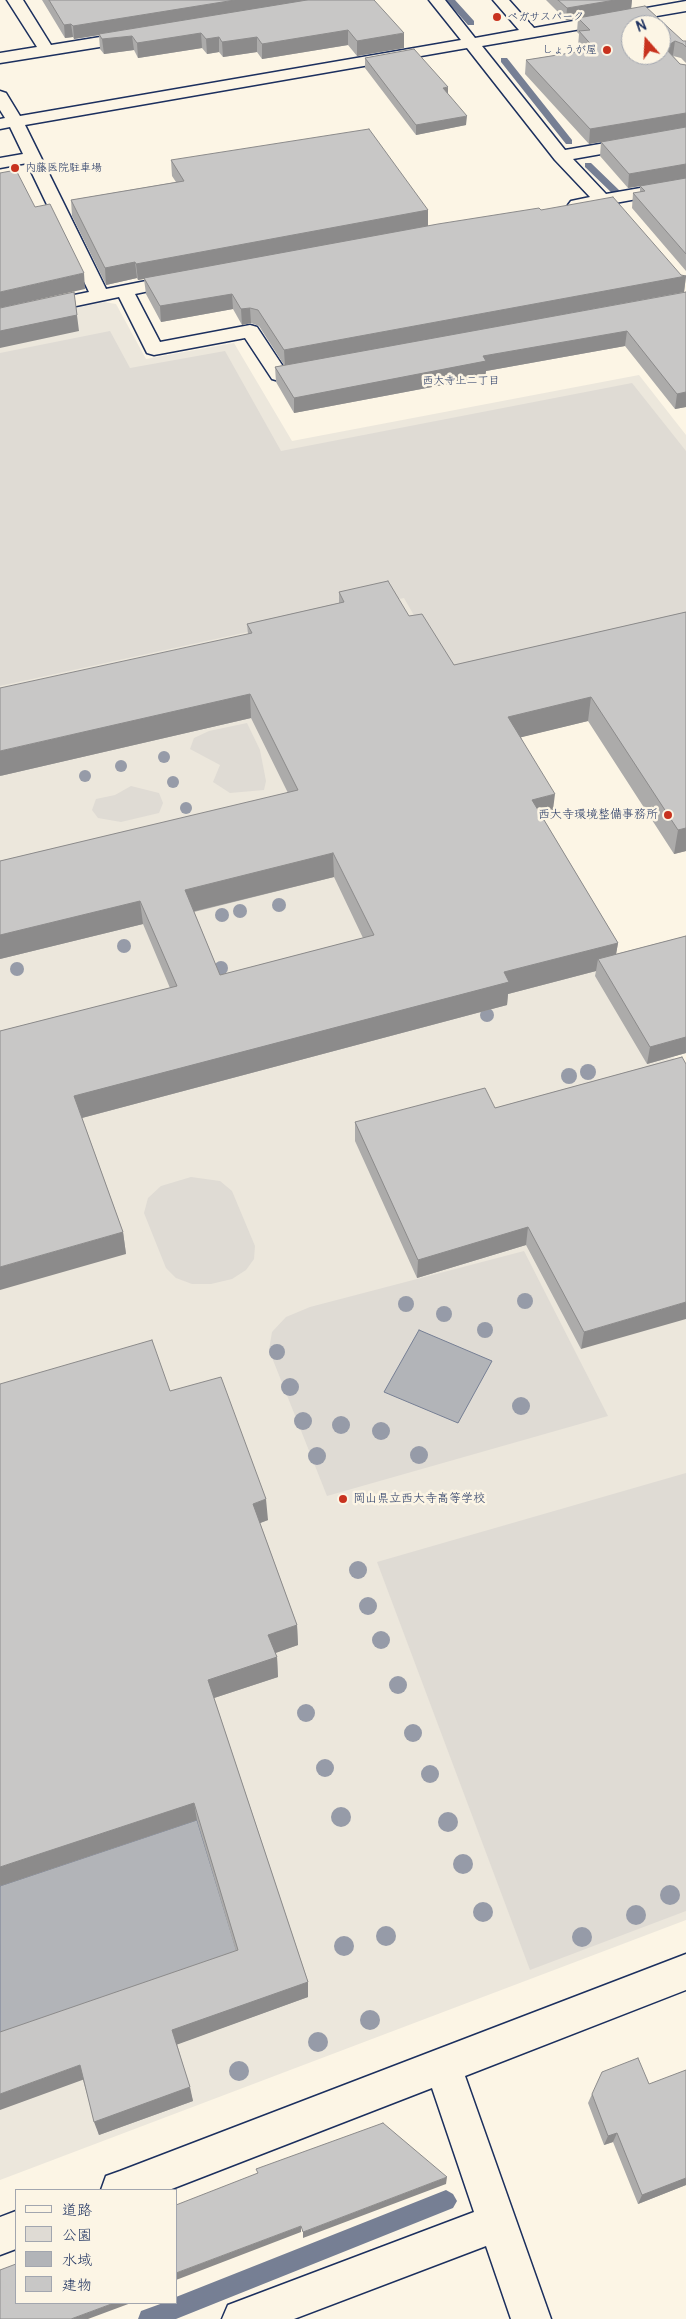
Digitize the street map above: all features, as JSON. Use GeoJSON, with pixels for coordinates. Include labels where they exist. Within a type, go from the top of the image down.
{"type":"FeatureCollection","features":[{"type":"Feature","properties":{"kind":"street"},"geometry":{"type":"LineString","coordinates":[[15,0],[46,50]]}},
{"type":"Feature","properties":{"kind":"street"},"geometry":{"type":"LineString","coordinates":[[437,0],[561,156],[624,214]]}},
{"type":"Feature","properties":{"kind":"street"},"geometry":{"type":"LineString","coordinates":[[501,0],[530,33]]}},
{"type":"Feature","properties":{"kind":"street"},"geometry":{"type":"LineString","coordinates":[[8,122],[686,6]]}},
{"type":"Feature","properties":{"kind":"street"},"geometry":{"type":"LineString","coordinates":[[0,58],[152,33]]}},
{"type":"Feature","properties":{"kind":"street"},"geometry":{"type":"LineString","coordinates":[[0,96],[8,122],[100,295]]}},
{"type":"Feature","properties":{"kind":"street"},"geometry":{"type":"LineString","coordinates":[[561,156],[686,134]]}},
{"type":"Feature","properties":{"kind":"street"},"geometry":{"type":"LineString","coordinates":[[0,163],[24,159]]}},
{"type":"Feature","properties":{"kind":"street"},"geometry":{"type":"LineString","coordinates":[[563,207],[686,185]]}},
{"type":"Feature","properties":{"kind":"street"},"geometry":{"type":"LineString","coordinates":[[0,316],[202,275]]}},
{"type":"Feature","properties":{"kind":"street"},"geometry":{"type":"LineString","coordinates":[[124,290],[154,350],[250,331],[279,376],[328,366]]}},
{"type":"Feature","properties":{"kind":"street"},"geometry":{"type":"LineString","coordinates":[[123,2189],[686,1972]]}},
{"type":"Feature","properties":{"kind":"street"},"geometry":{"type":"LineString","coordinates":[[443,2066],[496,2223],[531,2319]]}},
{"type":"Feature","properties":{"kind":"street"},"geometry":{"type":"LineString","coordinates":[[242,2319],[496,2223]]}},
{"type":"Feature","properties":{"kind":"street"},"geometry":{"type":"LineString","coordinates":[[0,2236],[15,2230]]}},
{"type":"Feature","properties":{"kind":"shaded area","name":"岡山県立西大寺高等学校"},"geometry":{"type":"Polygon","coordinates":[[[104,302],[116,304],[146,359],[234,343],[292,441],[639,375],[686,435],[686,628],[448,682],[686,1078],[686,1920],[0,2180],[0,324],[104,302]]]}},
{"type":"Feature","properties":{"kind":"green space"},"geometry":{"type":"Polygon","coordinates":[[[110,331],[130,368],[225,351],[281,451],[632,383],[686,451],[686,622],[449,676],[404,598],[0,686],[0,353],[110,331]]]}},
{"type":"Feature","properties":{"kind":"green space"},"geometry":{"type":"Polygon","coordinates":[[[247,723],[260,750],[266,781],[264,790],[230,793],[213,782],[220,765],[190,749],[194,738],[209,731],[247,723]]]}},
{"type":"Feature","properties":{"kind":"green space"},"geometry":{"type":"Polygon","coordinates":[[[131,786],[159,793],[163,803],[159,813],[121,822],[98,818],[92,810],[96,799],[115,795],[131,786]]]}},
{"type":"Feature","properties":{"kind":"green space"},"geometry":{"type":"Polygon","coordinates":[[[191,1177],[220,1181],[232,1191],[255,1246],[254,1259],[246,1270],[232,1279],[211,1284],[192,1284],[176,1278],[166,1268],[144,1213],[148,1198],[161,1186],[191,1177]]]}},
{"type":"Feature","properties":{"kind":"green space"},"geometry":{"type":"Polygon","coordinates":[[[524,1251],[608,1416],[327,1496],[269,1350],[272,1332],[286,1317],[310,1307],[524,1251]]]}},
{"type":"Feature","properties":{"kind":"green space"},"geometry":{"type":"Polygon","coordinates":[[[686,1473],[686,1911],[530,1970],[377,1562],[686,1473]]]}},
{"type":"Feature","properties":{"kind":"water"},"geometry":{"type":"Polygon","coordinates":[[[419,1330],[492,1361],[458,1423],[384,1392],[419,1330]]]}},
{"type":"Feature","properties":{"kind":"water"},"geometry":{"type":"Polygon","coordinates":[[[197,1820],[241,1965],[0,2049],[0,1886],[197,1820]]]}},
{"type":"Feature","properties":{"kind":"building"},"geometry":{"type":"Polygon","coordinates":[[[49,0],[235,0],[73,26],[71,24],[64,25],[49,0]]]}},
{"type":"Feature","properties":{"kind":"building"},"geometry":{"type":"Polygon","coordinates":[[[307,0],[374,0],[404,33],[357,41],[348,30],[262,44],[257,37],[222,42],[219,37],[206,39],[201,33],[137,43],[132,36],[102,39],[99,34],[307,0]]]}},
{"type":"Feature","properties":{"kind":"building"},"geometry":{"type":"Polygon","coordinates":[[[558,0],[615,0],[567,8],[558,0]]]}},
{"type":"Feature","properties":{"kind":"building"},"geometry":{"type":"Polygon","coordinates":[[[645,6],[655,15],[621,15],[621,65],[671,65],[671,54],[680,64],[686,65],[686,113],[590,129],[526,60],[595,49],[579,31],[590,30],[578,18],[645,6]]]}},
{"type":"Feature","properties":{"kind":"building"},"geometry":{"type":"Polygon","coordinates":[[[671,30],[683,41],[686,41],[686,47],[683,44],[675,41],[671,44],[671,30]]]}},
{"type":"Feature","properties":{"kind":"building"},"geometry":{"type":"Polygon","coordinates":[[[414,49],[448,87],[443,88],[467,116],[416,125],[365,58],[414,49]]]}},
{"type":"Feature","properties":{"kind":"building"},"geometry":{"type":"Polygon","coordinates":[[[686,127],[686,164],[629,174],[601,142],[686,127]]]}},
{"type":"Feature","properties":{"kind":"building"},"geometry":{"type":"Polygon","coordinates":[[[369,129],[428,210],[136,264],[135,262],[105,268],[71,200],[184,181],[171,160],[369,129]]]}},
{"type":"Feature","properties":{"kind":"building"},"geometry":{"type":"Polygon","coordinates":[[[16,170],[35,207],[50,204],[84,273],[0,292],[0,173],[16,170]]]}},
{"type":"Feature","properties":{"kind":"building"},"geometry":{"type":"Polygon","coordinates":[[[686,178],[686,254],[633,193],[645,191],[640,186],[686,178]]]}},
{"type":"Feature","properties":{"kind":"building"},"geometry":{"type":"Polygon","coordinates":[[[613,197],[681,275],[686,276],[284,350],[258,310],[250,308],[241,309],[232,294],[160,306],[144,278],[438,224],[539,208],[541,210],[613,197]]]}},
{"type":"Feature","properties":{"kind":"building"},"geometry":{"type":"Polygon","coordinates":[[[74,292],[77,315],[0,331],[0,308],[74,292]]]}},
{"type":"Feature","properties":{"kind":"building"},"geometry":{"type":"Polygon","coordinates":[[[686,292],[686,392],[677,394],[627,331],[483,356],[486,361],[294,398],[275,367],[686,292]]]}},
{"type":"Feature","properties":{"kind":"building"},"geometry":{"type":"Polygon","coordinates":[[[388,581],[409,616],[422,614],[454,665],[686,612],[686,828],[678,830],[591,697],[508,717],[555,794],[532,800],[618,943],[504,972],[509,982],[74,1096],[123,1232],[0,1267],[0,1031],[177,986],[140,901],[0,935],[0,861],[298,790],[250,694],[0,751],[0,688],[252,633],[247,624],[344,602],[339,592],[388,581]],[[333,853],[185,890],[220,975],[374,935],[333,853]]]}},
{"type":"Feature","properties":{"kind":"building"},"geometry":{"type":"Polygon","coordinates":[[[686,936],[686,1037],[650,1047],[598,959],[686,936]]]}},
{"type":"Feature","properties":{"kind":"building"},"geometry":{"type":"Polygon","coordinates":[[[682,1057],[686,1064],[686,1302],[584,1332],[528,1227],[418,1260],[355,1122],[485,1088],[495,1108],[682,1057]]]}},
{"type":"Feature","properties":{"kind":"building"},"geometry":{"type":"Polygon","coordinates":[[[152,1340],[170,1391],[221,1377],[266,1499],[253,1504],[297,1625],[268,1635],[277,1657],[208,1680],[308,1982],[172,2030],[190,2087],[94,2122],[80,2065],[0,2094],[0,2032],[238,1950],[194,1803],[0,1867],[0,1384],[152,1340]]]}},
{"type":"Feature","properties":{"kind":"building"},"geometry":{"type":"Polygon","coordinates":[[[638,2058],[649,2084],[686,2070],[686,2178],[642,2195],[617,2133],[608,2136],[592,2094],[602,2072],[638,2058]]]}},
{"type":"Feature","properties":{"kind":"building"},"geometry":{"type":"Polygon","coordinates":[[[383,2123],[447,2177],[303,2232],[301,2226],[178,2272],[178,2204],[258,2173],[256,2169],[383,2123]]]}},
{"type":"Feature","properties":{"kind":"building"},"geometry":{"type":"Polygon","coordinates":[[[15,2264],[15,2304],[111,2304],[71,2319],[0,2319],[0,2270],[15,2264]]]}},
{"type":"Feature","properties":{"kind":"waterway"},"geometry":{"type":"LineString","coordinates":[[450,0],[471,23]]}},
{"type":"Feature","properties":{"kind":"waterway"},"geometry":{"type":"LineString","coordinates":[[504,60],[569,142]]}},
{"type":"Feature","properties":{"kind":"waterway"},"geometry":{"type":"LineString","coordinates":[[588,165],[617,193]]}},
{"type":"Feature","properties":{"kind":"waterway"},"geometry":{"type":"LineString","coordinates":[[149,2319],[446,2201]]}},
{"type":"Feature","properties":{"kind":"place","name":"ペガサスパーク"},"geometry":{"type":"Point","coordinates":[497,17]}},
{"type":"Feature","properties":{"kind":"place","name":"しょうが屋"},"geometry":{"type":"Point","coordinates":[607,50]}},
{"type":"Feature","properties":{"kind":"place","name":"内藤医院駐車場"},"geometry":{"type":"Point","coordinates":[15,168]}},
{"type":"Feature","properties":{"kind":"place","name":"西大寺環境整備事務所"},"geometry":{"type":"Point","coordinates":[668,815]}},
{"type":"Feature","properties":{"kind":"place","name":"岡山県立西大寺高等学校"},"geometry":{"type":"Point","coordinates":[343,1499]}},
{"type":"Feature","properties":{"kind":"district","name":"西大寺上二丁目"},"geometry":{"type":"Point","coordinates":[461,381]}}]}
